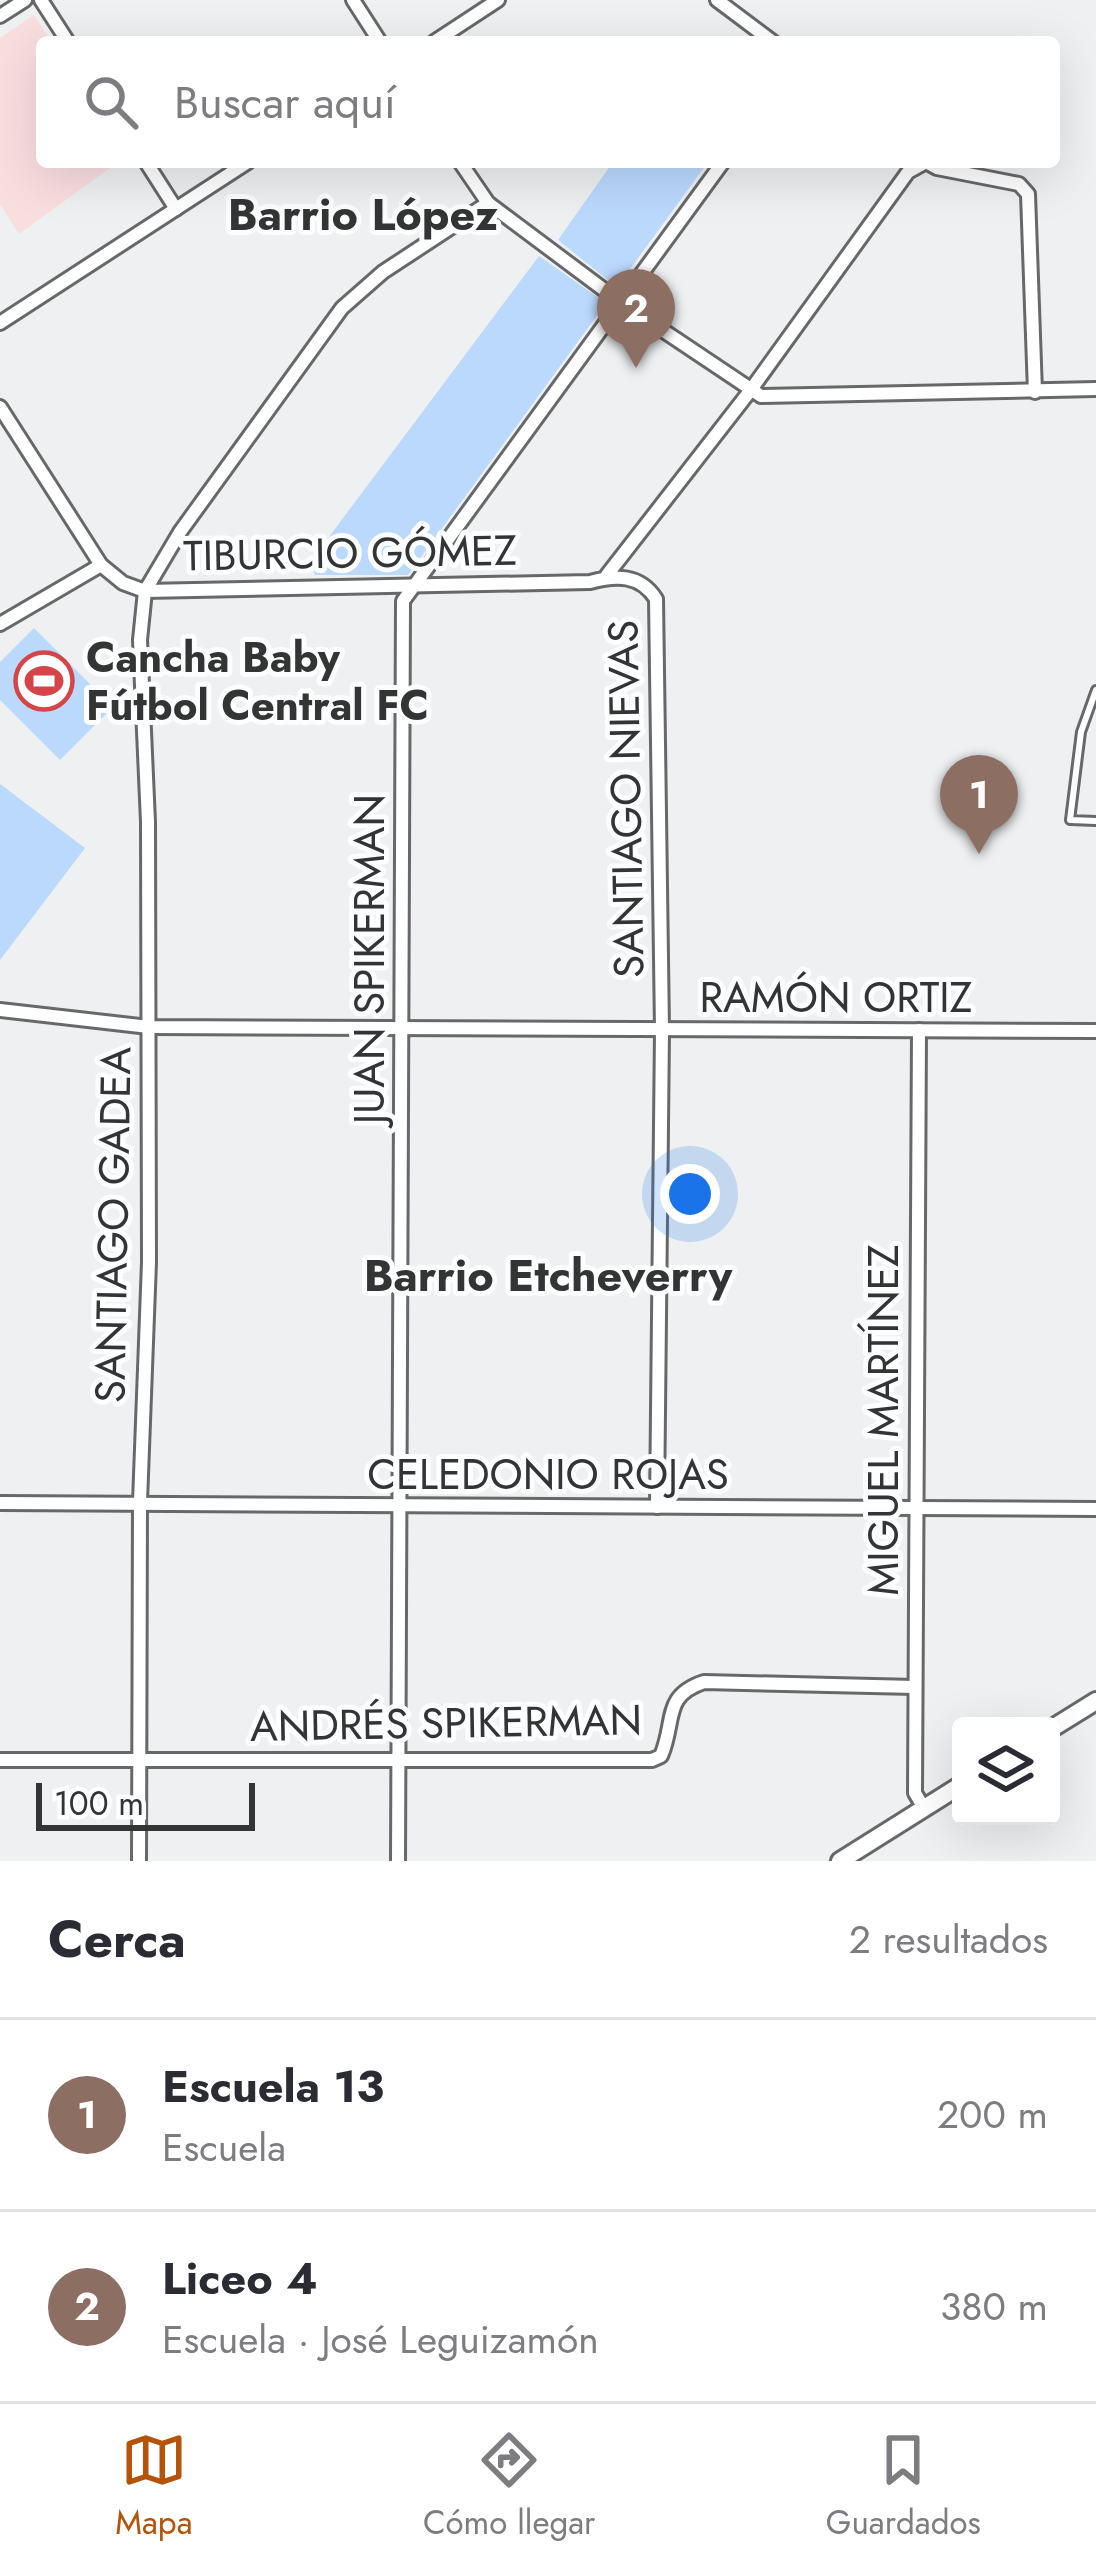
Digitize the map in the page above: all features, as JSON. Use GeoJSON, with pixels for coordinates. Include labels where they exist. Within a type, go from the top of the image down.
{"type":"FeatureCollection","features":[{"type":"Feature","properties":{"kind":"street"},"geometry":{"type":"LineString","coordinates":[[0,16],[25,0]]}},
{"type":"Feature","properties":{"kind":"street"},"geometry":{"type":"LineString","coordinates":[[41,0],[64,36]]}},
{"type":"Feature","properties":{"kind":"street"},"geometry":{"type":"LineString","coordinates":[[353,0],[376,36]]}},
{"type":"Feature","properties":{"kind":"street"},"geometry":{"type":"LineString","coordinates":[[443,36],[498,0]]}},
{"type":"Feature","properties":{"kind":"street"},"geometry":{"type":"LineString","coordinates":[[717,0],[764,36]]}},
{"type":"Feature","properties":{"kind":"street"},"geometry":{"type":"LineString","coordinates":[[150,168],[176,208]]}},
{"type":"Feature","properties":{"kind":"street"},"geometry":{"type":"LineString","coordinates":[[0,323],[239,168]]}},
{"type":"Feature","properties":{"kind":"street"},"geometry":{"type":"LineString","coordinates":[[464,168],[488,203],[750,391],[774,398],[1096,389]]}},
{"type":"Feature","properties":{"kind":"street","name":"JUAN SPIKERMAN"},"geometry":{"type":"LineString","coordinates":[[398,1861],[403,602],[719,168]]}},
{"type":"Feature","properties":{"kind":"street","name":"SANTIAGO NIEVAS"},"geometry":{"type":"LineString","coordinates":[[657,1507],[662,1030],[659,613],[656,599],[640,580],[607,575],[915,168]]}},
{"type":"Feature","properties":{"kind":"street"},"geometry":{"type":"LineString","coordinates":[[949,168],[1026,188],[1035,392]]}},
{"type":"Feature","properties":{"kind":"street"},"geometry":{"type":"LineString","coordinates":[[145,591],[180,532],[341,308],[383,272],[488,203]]}},
{"type":"Feature","properties":{"kind":"street"},"geometry":{"type":"LineString","coordinates":[[0,406],[101,565],[0,624]]}},
{"type":"Feature","properties":{"kind":"street","name":"TIBURCIO GÓMEZ"},"geometry":{"type":"LineString","coordinates":[[101,565],[123,583],[145,591],[590,582],[607,575]]}},
{"type":"Feature","properties":{"kind":"street","name":"SANTIAGO GADEA"},"geometry":{"type":"LineString","coordinates":[[139,1861],[140,1502],[148,1262],[148,823],[140,640],[145,591]]}},
{"type":"Feature","properties":{"kind":"street","name":"RAMÓN ORTIZ"},"geometry":{"type":"LineString","coordinates":[[0,1010],[149,1028],[1096,1031]]}},
{"type":"Feature","properties":{"kind":"street","name":"MIGUEL MARTÍNEZ"},"geometry":{"type":"LineString","coordinates":[[919,1030],[915,1792],[924,1808]]}},
{"type":"Feature","properties":{"kind":"street","name":"CELEDONIO ROJAS"},"geometry":{"type":"LineString","coordinates":[[0,1503],[1096,1509]]}},
{"type":"Feature","properties":{"kind":"street","name":"ANDRÉS SPIKERMAN"},"geometry":{"type":"LineString","coordinates":[[0,1760],[652,1760],[661,1756],[666,1745],[674,1700],[686,1688],[704,1682],[915,1687]]}},
{"type":"Feature","properties":{"kind":"street"},"geometry":{"type":"LineString","coordinates":[[1060,1723],[1096,1701]]}},
{"type":"Feature","properties":{"kind":"street"},"geometry":{"type":"LineString","coordinates":[[840,1861],[952,1791]]}},
{"type":"Feature","properties":{"kind":"lane"},"geometry":{"type":"LineString","coordinates":[[1096,689],[1081,732],[1070,820],[1096,821]]}},
{"type":"Feature","properties":{"kind":"shaded area"},"geometry":{"type":"Polygon","coordinates":[[[34,15],[47,36],[36,36],[36,168],[110,168],[19,234],[0,204],[0,38],[34,15]]]}},
{"type":"Feature","properties":{"kind":"shaded area"},"geometry":{"type":"Polygon","coordinates":[[[609,168],[704,168],[625,276],[608,280],[558,240],[609,168]]]}},
{"type":"Feature","properties":{"kind":"shaded area"},"geometry":{"type":"Polygon","coordinates":[[[539,256],[606,303],[408,575],[315,575],[311,561],[539,256]]]}},
{"type":"Feature","properties":{"kind":"shaded area","name":"Cancha Baby Fútbol Central FC"},"geometry":{"type":"Polygon","coordinates":[[[34,628],[113,707],[60,760],[0,700],[0,662],[34,628]]]}},
{"type":"Feature","properties":{"kind":"shaded area"},"geometry":{"type":"Polygon","coordinates":[[[0,784],[85,848],[0,960],[0,784]]]}},
{"type":"Feature","properties":{"kind":"place","name":"Liceo 4"},"geometry":{"type":"Point","coordinates":[636,368]}},
{"type":"Feature","properties":{"kind":"place","name":"Cancha Baby Fútbol Central FC"},"geometry":{"type":"Point","coordinates":[44,681]}},
{"type":"Feature","properties":{"kind":"place","name":"Escuela 13"},"geometry":{"type":"Point","coordinates":[979,854]}},
{"type":"Feature","properties":{"kind":"district","name":"Barrio López"},"geometry":{"type":"Point","coordinates":[363,214]}},
{"type":"Feature","properties":{"kind":"district","name":"Barrio Etcheverry"},"geometry":{"type":"Point","coordinates":[548,1275]}}]}
